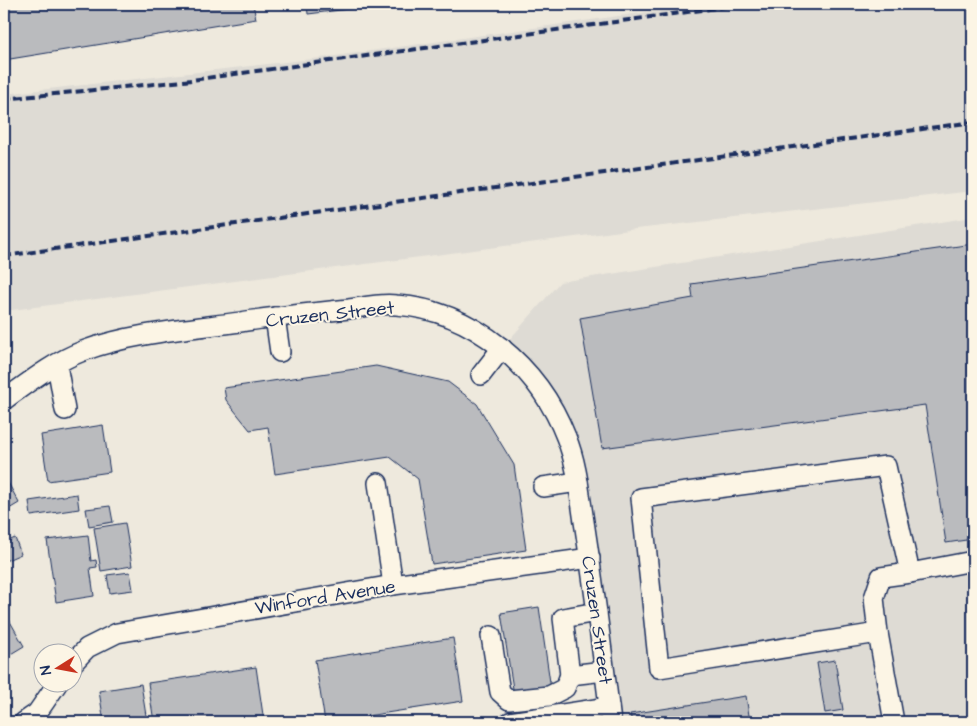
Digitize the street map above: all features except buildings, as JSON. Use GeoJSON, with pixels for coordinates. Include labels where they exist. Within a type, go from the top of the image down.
{"type":"FeatureCollection","features":[{"type":"Feature","properties":{"kind":"street","name":"Cruzen Street"},"geometry":{"type":"LineString","coordinates":[[4,400],[57,365],[81,352],[120,340],[275,317],[394,304],[434,311],[453,318],[502,348],[528,373],[556,414],[567,439],[578,482],[590,558],[610,715]]}},
{"type":"Feature","properties":{"kind":"street"},"geometry":{"type":"LineString","coordinates":[[275,317],[280,352]]}},
{"type":"Feature","properties":{"kind":"street"},"geometry":{"type":"LineString","coordinates":[[481,375],[502,348]]}},
{"type":"Feature","properties":{"kind":"street"},"geometry":{"type":"LineString","coordinates":[[57,365],[66,410]]}},
{"type":"Feature","properties":{"kind":"street"},"geometry":{"type":"LineString","coordinates":[[878,633],[659,668],[642,498],[886,466],[910,573]]}},
{"type":"Feature","properties":{"kind":"street"},"geometry":{"type":"LineString","coordinates":[[543,487],[578,482]]}},
{"type":"Feature","properties":{"kind":"street"},"geometry":{"type":"LineString","coordinates":[[378,483],[393,585]]}},
{"type":"Feature","properties":{"kind":"street","name":"Winford Avenue"},"geometry":{"type":"LineString","coordinates":[[82,653],[87,648],[117,632],[393,585],[590,558]]}},
{"type":"Feature","properties":{"kind":"street"},"geometry":{"type":"LineString","coordinates":[[894,722],[878,633],[874,598],[881,577],[973,561]]}},
{"type":"Feature","properties":{"kind":"street"},"geometry":{"type":"LineString","coordinates":[[491,636],[500,692],[509,700],[549,696],[565,688],[570,675],[563,618],[597,612]]}},
{"type":"Feature","properties":{"kind":"street"},"geometry":{"type":"LineString","coordinates":[[570,675],[604,671]]}},
{"type":"Feature","properties":{"kind":"street"},"geometry":{"type":"LineString","coordinates":[[24,722],[37,713],[50,694]]}},
{"type":"Feature","properties":{"kind":"street"},"geometry":{"type":"LineString","coordinates":[[510,722],[610,715]]}},
{"type":"Feature","properties":{"kind":"shaded area"},"geometry":{"type":"Polygon","coordinates":[[[704,4],[973,4],[973,191],[636,229],[4,311],[4,94],[321,58],[704,4]]]}},
{"type":"Feature","properties":{"kind":"shaded area"},"geometry":{"type":"Polygon","coordinates":[[[973,217],[973,722],[611,722],[567,439],[502,348],[560,282],[973,217]]]}},
{"type":"Feature","properties":{"kind":"railway"},"geometry":{"type":"LineString","coordinates":[[4,99],[184,81],[746,4]]}},
{"type":"Feature","properties":{"kind":"railway"},"geometry":{"type":"LineString","coordinates":[[4,256],[973,122]]}}]}
